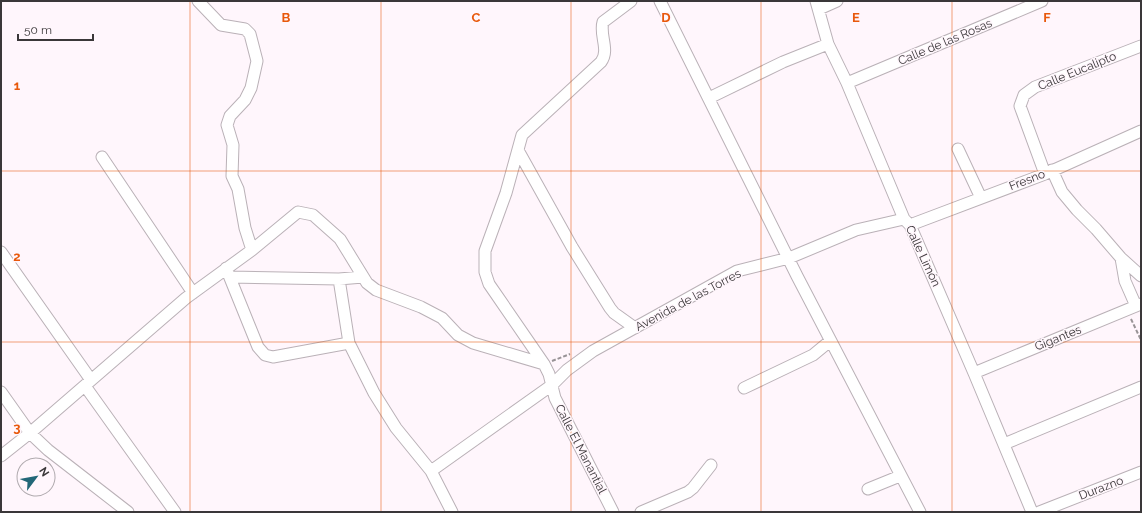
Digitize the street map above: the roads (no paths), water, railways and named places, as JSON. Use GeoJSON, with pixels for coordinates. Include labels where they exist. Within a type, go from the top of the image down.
{"type":"FeatureCollection","features":[{"type":"Feature","properties":{"kind":"street"},"geometry":{"type":"LineString","coordinates":[[198,1],[221,25],[245,29],[250,34],[257,61],[251,88],[245,100],[230,116],[227,125],[233,145],[232,176],[238,189],[245,228],[252,250]]}},
{"type":"Feature","properties":{"kind":"street","name":"Calle El Manantial"},"geometry":{"type":"LineString","coordinates":[[613,512],[554,398],[552,385],[544,364],[494,292],[486,278],[484,261],[487,242],[506,193],[519,152],[520,140],[525,132],[601,62],[605,50],[602,26],[603,22],[631,1]]}},
{"type":"Feature","properties":{"kind":"street"},"geometry":{"type":"LineString","coordinates":[[660,1],[830,341],[920,512]]}},
{"type":"Feature","properties":{"kind":"street"},"geometry":{"type":"LineString","coordinates":[[818,5],[837,1]]}},
{"type":"Feature","properties":{"kind":"street","name":"Calle de las Rosas"},"geometry":{"type":"LineString","coordinates":[[848,83],[1042,1]]}},
{"type":"Feature","properties":{"kind":"street","name":"Calle Limón"},"geometry":{"type":"LineString","coordinates":[[818,5],[828,44],[848,83],[907,222],[974,373],[1032,512]]}},
{"type":"Feature","properties":{"kind":"street"},"geometry":{"type":"LineString","coordinates":[[709,98],[783,62],[828,44]]}},
{"type":"Feature","properties":{"kind":"street","name":"Calle Eucalipto"},"geometry":{"type":"LineString","coordinates":[[1141,46],[1035,87],[1024,95],[1020,106],[1048,172],[1062,192],[1121,258],[1141,276]]}},
{"type":"Feature","properties":{"kind":"street","name":"Fresno"},"geometry":{"type":"LineString","coordinates":[[907,222],[981,198],[1048,172],[1141,132]]}},
{"type":"Feature","properties":{"kind":"street"},"geometry":{"type":"LineString","coordinates":[[958,149],[981,198]]}},
{"type":"Feature","properties":{"kind":"street"},"geometry":{"type":"LineString","coordinates":[[519,152],[572,247],[610,308],[614,313],[635,328]]}},
{"type":"Feature","properties":{"kind":"street"},"geometry":{"type":"LineString","coordinates":[[102,157],[193,293]]}},
{"type":"Feature","properties":{"kind":"street"},"geometry":{"type":"LineString","coordinates":[[1,456],[30,433],[193,293],[228,272],[298,212],[306,212],[313,215],[340,239],[367,283],[382,293],[421,306],[442,318],[458,335],[473,343],[544,364]]}},
{"type":"Feature","properties":{"kind":"street","name":"Avenida de las Torres"},"geometry":{"type":"LineString","coordinates":[[431,471],[552,385],[567,370],[593,351],[737,271],[789,258],[856,230],[907,222]]}},
{"type":"Feature","properties":{"kind":"street"},"geometry":{"type":"LineString","coordinates":[[1,252],[175,512]]}},
{"type":"Feature","properties":{"kind":"street"},"geometry":{"type":"LineString","coordinates":[[1121,258],[1125,281],[1135,307]]}},
{"type":"Feature","properties":{"kind":"street"},"geometry":{"type":"LineString","coordinates":[[228,272],[338,279],[363,277]]}},
{"type":"Feature","properties":{"kind":"street"},"geometry":{"type":"LineString","coordinates":[[228,272],[258,347],[265,355],[273,357],[349,343]]}},
{"type":"Feature","properties":{"kind":"street"},"geometry":{"type":"LineString","coordinates":[[338,279],[349,343],[374,393],[396,428],[431,471],[452,512]]}},
{"type":"Feature","properties":{"kind":"street","name":"Gigantes"},"geometry":{"type":"LineString","coordinates":[[974,373],[1135,307]]}},
{"type":"Feature","properties":{"kind":"street"},"geometry":{"type":"LineString","coordinates":[[744,388],[813,355],[830,341]]}},
{"type":"Feature","properties":{"kind":"street"},"geometry":{"type":"LineString","coordinates":[[1004,444],[1141,387]]}},
{"type":"Feature","properties":{"kind":"street"},"geometry":{"type":"LineString","coordinates":[[1,392],[6,406],[30,433],[48,450],[128,512]]}},
{"type":"Feature","properties":{"kind":"street"},"geometry":{"type":"LineString","coordinates":[[641,512],[688,492],[693,488],[711,465]]}},
{"type":"Feature","properties":{"kind":"street","name":"Durazno"},"geometry":{"type":"LineString","coordinates":[[1039,512],[1141,472]]}},
{"type":"Feature","properties":{"kind":"street"},"geometry":{"type":"LineString","coordinates":[[868,489],[900,476]]}}]}
